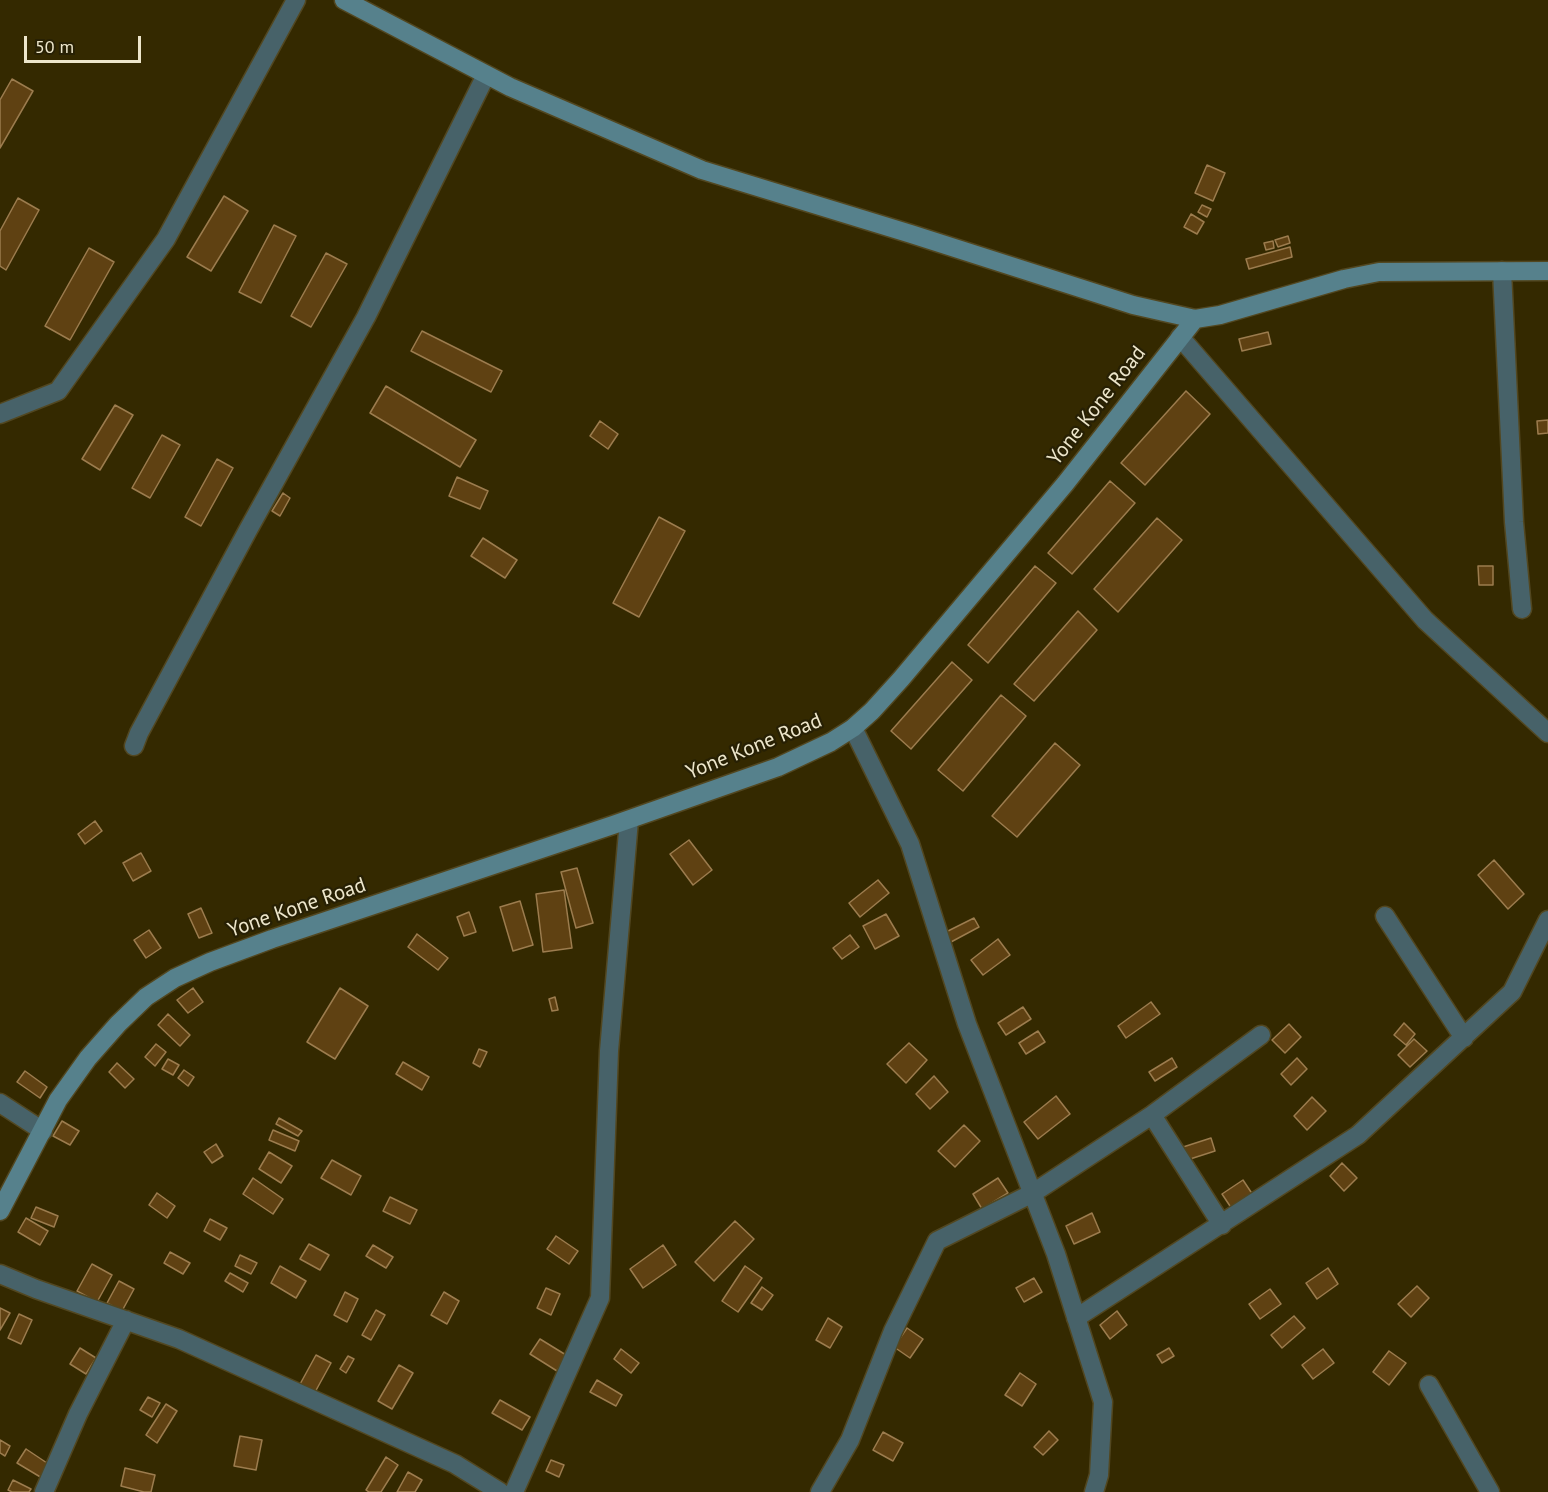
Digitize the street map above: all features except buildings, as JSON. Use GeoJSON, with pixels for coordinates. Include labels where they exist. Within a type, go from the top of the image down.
{"type":"FeatureCollection","features":[{"type":"Feature","properties":{"kind":"street"},"geometry":{"type":"LineString","coordinates":[[0,414],[58,391],[166,239],[296,0]]}},
{"type":"Feature","properties":{"kind":"street"},"geometry":{"type":"LineString","coordinates":[[344,0],[510,87],[702,170],[1133,305],[1195,319],[1220,315],[1344,279],[1379,272],[1548,271]]}},
{"type":"Feature","properties":{"kind":"street"},"geometry":{"type":"LineString","coordinates":[[134,746],[242,540],[366,317],[486,75]]}},
{"type":"Feature","properties":{"kind":"street"},"geometry":{"type":"LineString","coordinates":[[1502,271],[1514,522],[1522,609]]}},
{"type":"Feature","properties":{"kind":"street","name":"Yone Kone Road"},"geometry":{"type":"LineString","coordinates":[[0,1211],[58,1100],[88,1058],[118,1024],[146,998],[176,978],[210,962],[272,939],[778,767],[831,742],[853,728],[901,679],[1065,484],[1195,319]]}},
{"type":"Feature","properties":{"kind":"street"},"geometry":{"type":"LineString","coordinates":[[1180,337],[1425,620],[1548,733]]}},
{"type":"Feature","properties":{"kind":"street"},"geometry":{"type":"LineString","coordinates":[[853,728],[910,844],[968,1024],[1056,1254],[1103,1402],[1099,1475],[1094,1492]]}},
{"type":"Feature","properties":{"kind":"street"},"geometry":{"type":"LineString","coordinates":[[514,1492],[600,1298],[609,1051],[629,819]]}},
{"type":"Feature","properties":{"kind":"street"},"geometry":{"type":"LineString","coordinates":[[1385,916],[1464,1038]]}},
{"type":"Feature","properties":{"kind":"street"},"geometry":{"type":"LineString","coordinates":[[1076,1318],[1358,1135],[1512,992],[1548,920]]}},
{"type":"Feature","properties":{"kind":"street"},"geometry":{"type":"LineString","coordinates":[[820,1492],[850,1440],[893,1331],[937,1241],[1033,1193],[1152,1115],[1260,1035]]}},
{"type":"Feature","properties":{"kind":"street"},"geometry":{"type":"LineString","coordinates":[[0,1102],[42,1131]]}},
{"type":"Feature","properties":{"kind":"street"},"geometry":{"type":"LineString","coordinates":[[1152,1115],[1222,1225]]}},
{"type":"Feature","properties":{"kind":"street"},"geometry":{"type":"LineString","coordinates":[[0,1274],[36,1289],[179,1339],[455,1464],[500,1492]]}},
{"type":"Feature","properties":{"kind":"street"},"geometry":{"type":"LineString","coordinates":[[44,1492],[78,1414],[126,1320]]}},
{"type":"Feature","properties":{"kind":"street"},"geometry":{"type":"LineString","coordinates":[[1430,1385],[1490,1492]]}}]}
